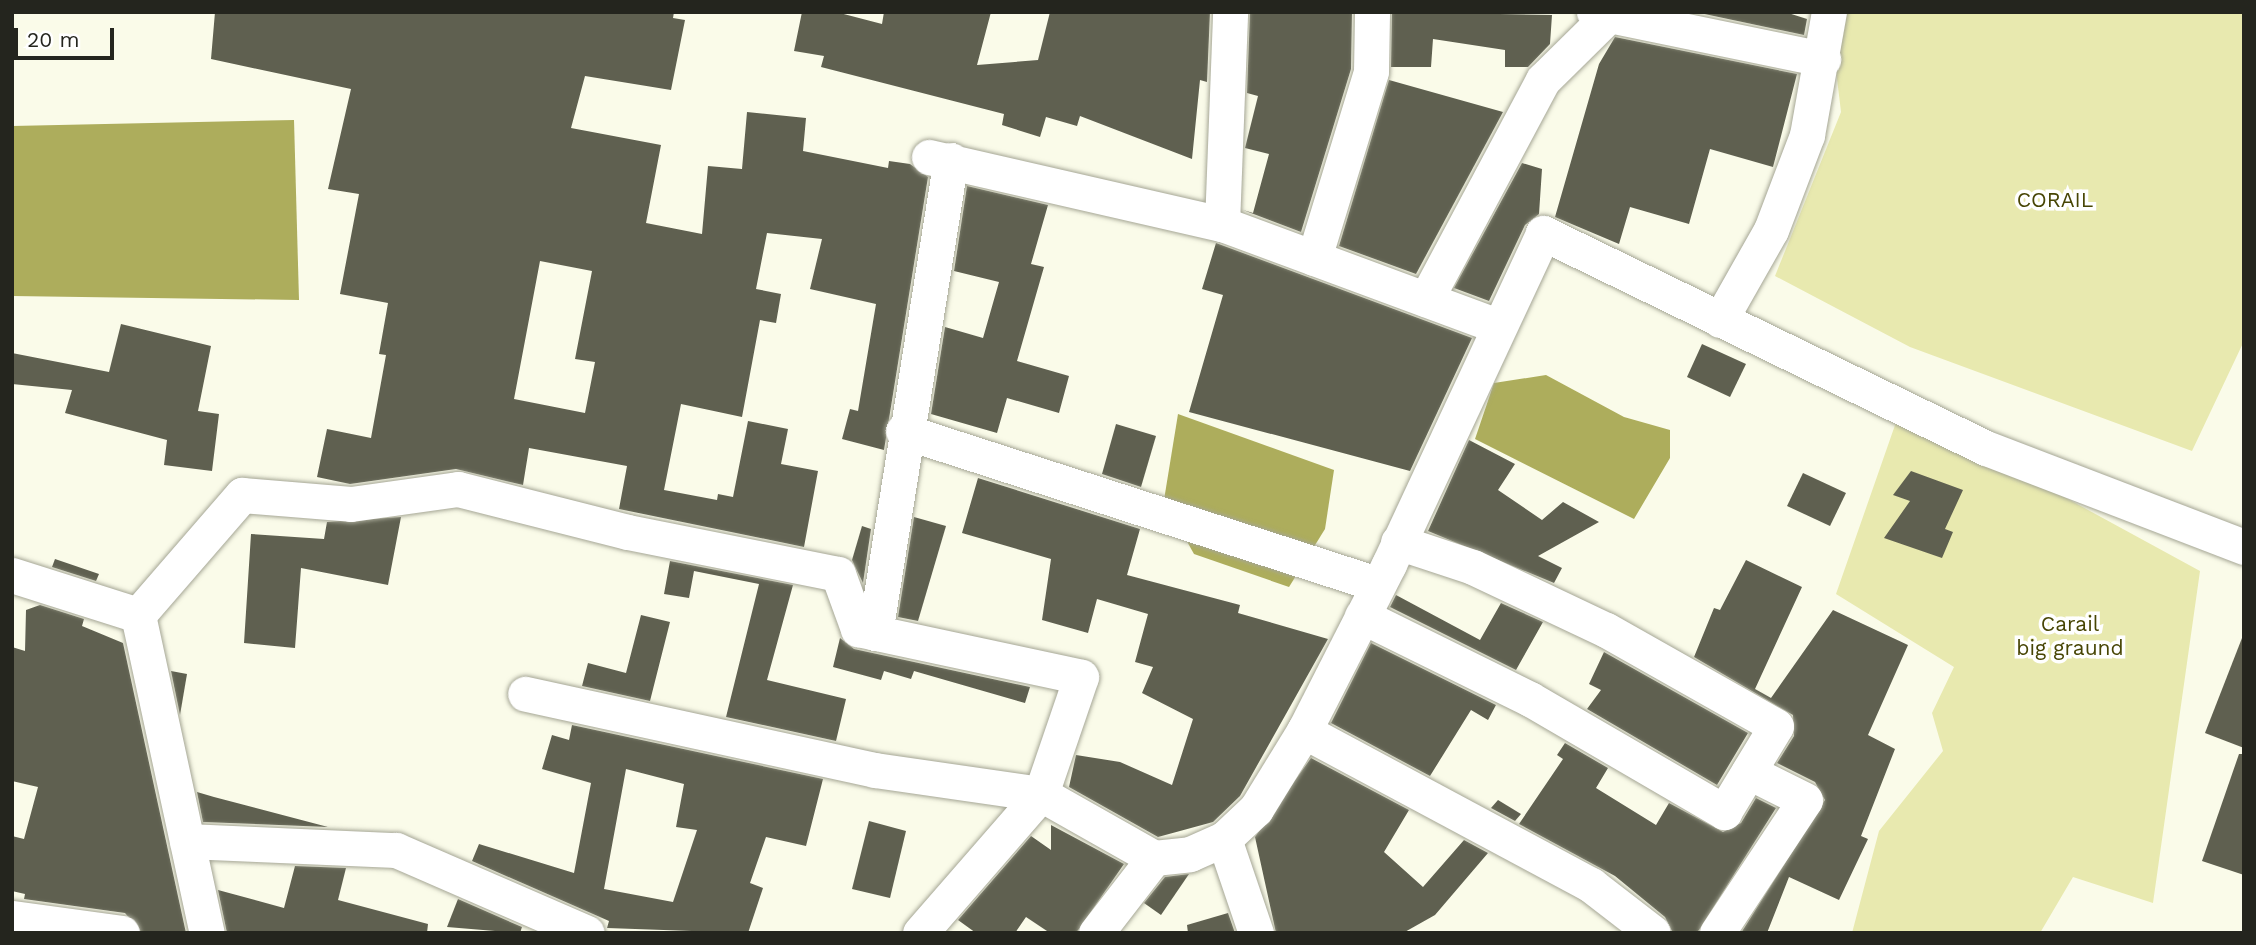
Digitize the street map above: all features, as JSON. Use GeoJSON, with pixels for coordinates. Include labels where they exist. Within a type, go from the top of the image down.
{"type":"FeatureCollection","features":[{"type":"Feature","properties":{"kind":"street"},"geometry":{"type":"LineString","coordinates":[[1222,225],[1230,12]]}},
{"type":"Feature","properties":{"kind":"street"},"geometry":{"type":"LineString","coordinates":[[1314,258],[1371,71],[1371,12]]}},
{"type":"Feature","properties":{"kind":"street"},"geometry":{"type":"LineString","coordinates":[[1720,320],[1771,230],[1807,135],[1823,59],[1829,12]]}},
{"type":"Feature","properties":{"kind":"street"},"geometry":{"type":"LineString","coordinates":[[1426,299],[1543,80],[1606,13],[1703,24],[1823,59]]}},
{"type":"Feature","properties":{"kind":"street"},"geometry":{"type":"LineString","coordinates":[[876,633],[940,158],[1222,225],[1498,326]]}},
{"type":"Feature","properties":{"kind":"street"},"geometry":{"type":"LineString","coordinates":[[524,694],[875,770],[1041,794],[1154,858],[1191,854],[1224,839],[1256,809],[1304,731],[1378,584],[1543,233],[1986,448],[2244,547]]}},
{"type":"Feature","properties":{"kind":"street"},"geometry":{"type":"LineString","coordinates":[[903,431],[1378,584]]}},
{"type":"Feature","properties":{"kind":"street"},"geometry":{"type":"LineString","coordinates":[[138,615],[242,495],[351,504],[458,489],[628,533],[838,574],[858,629],[1081,677],[1041,794],[920,933]]}},
{"type":"Feature","properties":{"kind":"street"},"geometry":{"type":"LineString","coordinates":[[1362,616],[1530,699],[1724,812],[1776,726],[1606,630],[1473,567],[1398,542]]}},
{"type":"Feature","properties":{"kind":"street"},"geometry":{"type":"LineString","coordinates":[[12,575],[138,615]]}},
{"type":"Feature","properties":{"kind":"street"},"geometry":{"type":"LineString","coordinates":[[138,615],[207,933]]}},
{"type":"Feature","properties":{"kind":"street"},"geometry":{"type":"LineString","coordinates":[[1304,731],[1591,885],[1653,933]]}},
{"type":"Feature","properties":{"kind":"street"},"geometry":{"type":"LineString","coordinates":[[1717,933],[1805,800],[1749,772]]}},
{"type":"Feature","properties":{"kind":"street"},"geometry":{"type":"LineString","coordinates":[[1224,839],[1256,933]]}},
{"type":"Feature","properties":{"kind":"street"},"geometry":{"type":"LineString","coordinates":[[187,841],[396,850],[587,933]]}},
{"type":"Feature","properties":{"kind":"street"},"geometry":{"type":"LineString","coordinates":[[1096,933],[1154,858]]}},
{"type":"Feature","properties":{"kind":"street"},"geometry":{"type":"LineString","coordinates":[[12,918],[122,933]]}},
{"type":"Feature","properties":{"kind":"green space","name":"CORAIL"},"geometry":{"type":"Polygon","coordinates":[[[1829,12],[2244,12],[2244,341],[2192,451],[1910,347],[1775,276],[1841,112],[1829,12]]]}},
{"type":"Feature","properties":{"kind":"green space","name":"Carail big graund"},"geometry":{"type":"Polygon","coordinates":[[[1901,408],[2200,571],[2153,903],[2073,877],[2040,933],[1852,933],[1879,831],[1943,751],[1932,713],[1954,667],[1836,594],[1901,408]]]}},
{"type":"Feature","properties":{"kind":"shaded area"},"geometry":{"type":"Polygon","coordinates":[[[294,120],[299,300],[12,296],[12,126],[294,120]]]}},
{"type":"Feature","properties":{"kind":"shaded area"},"geometry":{"type":"Polygon","coordinates":[[[1546,375],[1624,417],[1670,430],[1670,458],[1634,519],[1475,439],[1494,383],[1546,375]]]}},
{"type":"Feature","properties":{"kind":"shaded area"},"geometry":{"type":"Polygon","coordinates":[[[1178,414],[1334,470],[1325,529],[1289,587],[1194,554],[1164,500],[1178,414]]]}},
{"type":"Feature","properties":{"kind":"building"},"geometry":{"type":"Polygon","coordinates":[[[215,12],[674,12],[673,18],[685,20],[671,90],[585,76],[571,128],[661,145],[646,223],[702,234],[708,166],[742,169],[747,112],[806,118],[803,151],[888,168],[889,161],[910,164],[928,177],[884,450],[842,439],[850,409],[858,411],[876,304],[810,289],[822,239],[767,233],[756,289],[781,294],[776,323],[760,320],[742,417],[681,404],[664,490],[717,500],[718,494],[733,497],[748,421],[788,429],[781,464],[818,471],[804,547],[619,509],[627,466],[529,448],[523,485],[456,469],[350,484],[317,477],[327,429],[371,438],[386,355],[379,354],[388,303],[340,294],[359,194],[328,189],[351,89],[211,59],[215,12]],[[540,261],[514,399],[585,413],[595,362],[575,359],[592,271],[540,261]]]}},
{"type":"Feature","properties":{"kind":"building"},"geometry":{"type":"Polygon","coordinates":[[[802,12],[836,12],[882,24],[884,12],[991,12],[977,65],[1038,60],[1050,12],[1210,12],[1207,82],[1200,80],[1192,159],[1080,116],[1077,126],[1046,117],[1040,137],[1002,125],[1004,114],[821,67],[824,56],[794,51],[802,12]]]}},
{"type":"Feature","properties":{"kind":"building"},"geometry":{"type":"Polygon","coordinates":[[[1250,12],[1352,12],[1351,69],[1301,232],[1243,210],[1253,213],[1269,154],[1245,148],[1258,96],[1247,93],[1250,12]]]}},
{"type":"Feature","properties":{"kind":"building"},"geometry":{"type":"Polygon","coordinates":[[[1392,12],[1552,15],[1550,44],[1528,67],[1505,67],[1505,50],[1433,39],[1431,67],[1391,67],[1392,12]]]}},
{"type":"Feature","properties":{"kind":"building"},"geometry":{"type":"Polygon","coordinates":[[[1695,12],[1785,12],[1807,19],[1804,35],[1695,12]]]}},
{"type":"Feature","properties":{"kind":"building"},"geometry":{"type":"Polygon","coordinates":[[[1615,37],[1797,74],[1773,167],[1710,149],[1689,224],[1630,207],[1619,244],[1555,217],[1599,64],[1615,37]]]}},
{"type":"Feature","properties":{"kind":"building"},"geometry":{"type":"Polygon","coordinates":[[[1389,80],[1503,112],[1416,274],[1339,246],[1389,80]]]}},
{"type":"Feature","properties":{"kind":"building"},"geometry":{"type":"Polygon","coordinates":[[[1522,163],[1542,169],[1539,214],[1525,225],[1489,301],[1454,288],[1522,163]]]}},
{"type":"Feature","properties":{"kind":"building"},"geometry":{"type":"Polygon","coordinates":[[[967,186],[1048,205],[1031,264],[1044,267],[1017,361],[1069,376],[1059,413],[1007,398],[997,433],[931,414],[945,327],[983,338],[999,282],[954,271],[967,186]]]}},
{"type":"Feature","properties":{"kind":"building"},"geometry":{"type":"Polygon","coordinates":[[[1216,243],[1472,338],[1410,471],[1189,412],[1223,295],[1202,289],[1216,243]]]}},
{"type":"Feature","properties":{"kind":"building"},"geometry":{"type":"Polygon","coordinates":[[[121,324],[211,346],[198,411],[219,414],[212,471],[164,465],[167,440],[65,413],[72,390],[12,384],[12,353],[109,372],[121,324]]]}},
{"type":"Feature","properties":{"kind":"building"},"geometry":{"type":"Polygon","coordinates":[[[1702,344],[1746,364],[1730,397],[1687,377],[1702,344]]]}},
{"type":"Feature","properties":{"kind":"building"},"geometry":{"type":"Polygon","coordinates":[[[1116,424],[1156,436],[1141,487],[1102,474],[1116,424]]]}},
{"type":"Feature","properties":{"kind":"building"},"geometry":{"type":"Polygon","coordinates":[[[1469,440],[1515,464],[1498,490],[1542,520],[1563,502],[1599,522],[1538,556],[1562,568],[1554,583],[1428,531],[1469,440]]]}},
{"type":"Feature","properties":{"kind":"building"},"geometry":{"type":"Polygon","coordinates":[[[1911,471],[1963,490],[1945,529],[1953,532],[1942,558],[1884,538],[1910,501],[1893,495],[1911,471]]]}},
{"type":"Feature","properties":{"kind":"building"},"geometry":{"type":"Polygon","coordinates":[[[1803,473],[1846,493],[1830,526],[1787,506],[1803,473]]]}},
{"type":"Feature","properties":{"kind":"building"},"geometry":{"type":"Polygon","coordinates":[[[978,478],[1140,529],[1127,575],[1240,605],[1238,613],[1328,639],[1240,796],[1213,822],[1158,837],[1069,787],[1076,755],[1120,762],[1172,785],[1193,719],[1142,693],[1153,667],[1135,662],[1148,614],[1097,599],[1088,633],[1042,620],[1051,559],[962,533],[978,478]]]}},
{"type":"Feature","properties":{"kind":"building"},"geometry":{"type":"Polygon","coordinates":[[[401,517],[388,585],[301,568],[295,648],[244,643],[251,534],[324,539],[327,522],[401,517]]]}},
{"type":"Feature","properties":{"kind":"building"},"geometry":{"type":"Polygon","coordinates":[[[914,517],[946,526],[918,621],[898,617],[914,517]]]}},
{"type":"Feature","properties":{"kind":"building"},"geometry":{"type":"Polygon","coordinates":[[[862,526],[871,529],[863,583],[852,560],[862,526]]]}},
{"type":"Feature","properties":{"kind":"building"},"geometry":{"type":"Polygon","coordinates":[[[55,559],[99,574],[96,581],[52,567],[55,559]]]}},
{"type":"Feature","properties":{"kind":"building"},"geometry":{"type":"Polygon","coordinates":[[[1746,560],[1802,587],[1755,689],[1771,698],[1833,610],[1908,645],[1868,735],[1895,749],[1861,836],[1868,839],[1839,900],[1789,877],[1767,933],[1741,933],[1825,800],[1815,782],[1777,763],[1794,736],[1793,715],[1694,657],[1714,608],[1720,610],[1746,560]]]}},
{"type":"Feature","properties":{"kind":"building"},"geometry":{"type":"Polygon","coordinates":[[[670,561],[793,585],[767,680],[846,699],[836,741],[726,717],[759,584],[694,571],[689,598],[664,594],[670,561]]]}},
{"type":"Feature","properties":{"kind":"building"},"geometry":{"type":"Polygon","coordinates":[[[1396,595],[1480,640],[1501,603],[1543,622],[1516,670],[1390,607],[1396,595]]]}},
{"type":"Feature","properties":{"kind":"building"},"geometry":{"type":"Polygon","coordinates":[[[40,605],[84,619],[82,626],[123,643],[186,933],[142,933],[125,913],[24,899],[25,894],[12,891],[12,836],[24,839],[38,787],[12,781],[12,647],[25,651],[26,610],[40,605]]]}},
{"type":"Feature","properties":{"kind":"building"},"geometry":{"type":"Polygon","coordinates":[[[641,615],[670,622],[650,701],[582,686],[588,663],[626,673],[641,615]]]}},
{"type":"Feature","properties":{"kind":"building"},"geometry":{"type":"Polygon","coordinates":[[[840,638],[854,649],[1030,687],[1025,703],[914,671],[911,679],[884,671],[881,680],[833,667],[840,638]]]}},
{"type":"Feature","properties":{"kind":"building"},"geometry":{"type":"Polygon","coordinates":[[[2242,638],[2244,639],[2244,748],[2205,733],[2242,638]]]}},
{"type":"Feature","properties":{"kind":"building"},"geometry":{"type":"Polygon","coordinates":[[[1371,643],[1496,705],[1488,720],[1471,710],[1430,776],[1331,723],[1371,643]]]}},
{"type":"Feature","properties":{"kind":"building"},"geometry":{"type":"Polygon","coordinates":[[[1604,652],[1748,733],[1717,785],[1587,709],[1601,690],[1589,684],[1604,652]]]}},
{"type":"Feature","properties":{"kind":"building"},"geometry":{"type":"Polygon","coordinates":[[[171,671],[187,674],[180,715],[171,671]]]}},
{"type":"Feature","properties":{"kind":"building"},"geometry":{"type":"Polygon","coordinates":[[[572,725],[823,779],[806,846],[766,837],[750,883],[763,888],[748,933],[607,928],[609,921],[472,861],[479,844],[574,873],[591,783],[542,769],[552,735],[569,740],[572,725]],[[626,769],[604,889],[673,902],[697,830],[676,827],[684,784],[626,769]]]}},
{"type":"Feature","properties":{"kind":"building"},"geometry":{"type":"Polygon","coordinates":[[[1565,743],[1608,768],[1596,788],[1656,825],[1669,803],[1723,832],[1741,823],[1756,798],[1776,808],[1697,933],[1673,933],[1665,917],[1615,876],[1519,824],[1563,759],[1557,755],[1565,743]]]}},
{"type":"Feature","properties":{"kind":"building"},"geometry":{"type":"Polygon","coordinates":[[[2239,754],[2244,754],[2244,875],[2202,861],[2239,754]]]}},
{"type":"Feature","properties":{"kind":"building"},"geometry":{"type":"Polygon","coordinates":[[[1311,758],[1409,810],[1384,852],[1423,887],[1464,840],[1488,853],[1435,915],[1403,933],[1276,933],[1255,837],[1311,758]]]}},
{"type":"Feature","properties":{"kind":"building"},"geometry":{"type":"Polygon","coordinates":[[[197,792],[214,797],[328,827],[203,822],[197,792]]]}},
{"type":"Feature","properties":{"kind":"building"},"geometry":{"type":"Polygon","coordinates":[[[1498,800],[1521,814],[1515,821],[1491,808],[1498,800]]]}},
{"type":"Feature","properties":{"kind":"building"},"geometry":{"type":"Polygon","coordinates":[[[869,821],[906,831],[890,898],[852,889],[869,821]]]}},
{"type":"Feature","properties":{"kind":"building"},"geometry":{"type":"Polygon","coordinates":[[[1051,825],[1124,864],[1076,933],[1050,933],[1026,917],[1015,933],[976,933],[958,920],[1031,836],[1051,850],[1051,825]]]}},
{"type":"Feature","properties":{"kind":"building"},"geometry":{"type":"Polygon","coordinates":[[[295,866],[346,868],[338,900],[428,924],[427,933],[227,933],[218,890],[284,908],[295,866]]]}},
{"type":"Feature","properties":{"kind":"building"},"geometry":{"type":"Polygon","coordinates":[[[1189,874],[1161,915],[1144,903],[1165,877],[1189,874]]]}},
{"type":"Feature","properties":{"kind":"building"},"geometry":{"type":"Polygon","coordinates":[[[458,899],[522,927],[520,933],[447,927],[458,899]]]}},
{"type":"Feature","properties":{"kind":"building"},"geometry":{"type":"Polygon","coordinates":[[[1228,913],[1235,933],[1188,933],[1187,925],[1228,913]]]}}]}
